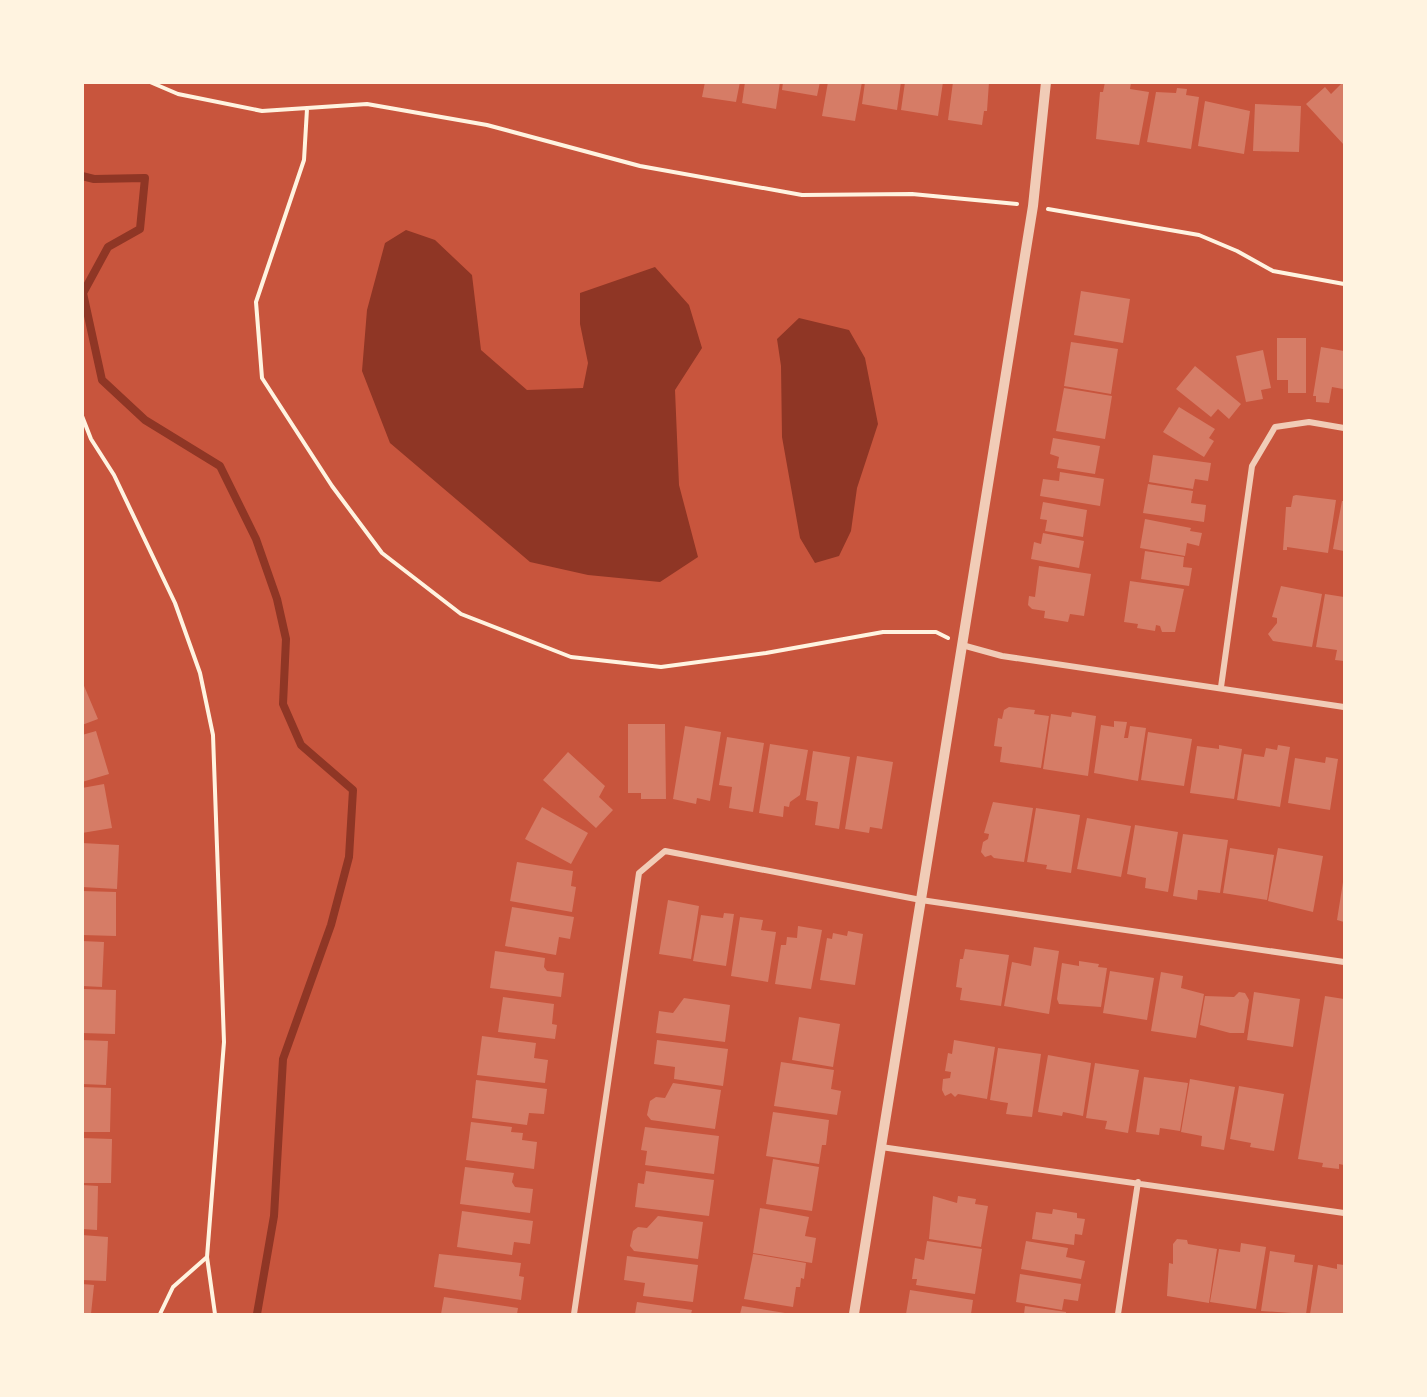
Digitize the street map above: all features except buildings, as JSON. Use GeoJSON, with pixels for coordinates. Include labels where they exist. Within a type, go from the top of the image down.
{"type":"FeatureCollection","features":[{"type":"Feature","properties":{"kind":"street"},"geometry":{"type":"LineString","coordinates":[[854,1314],[1033,206],[1046,82]]}},
{"type":"Feature","properties":{"kind":"street"},"geometry":{"type":"LineString","coordinates":[[1221,687],[1252,466],[1275,427],[1309,422],[1344,428]]}},
{"type":"Feature","properties":{"kind":"street"},"geometry":{"type":"LineString","coordinates":[[962,645],[1002,656],[1344,707]]}},
{"type":"Feature","properties":{"kind":"street"},"geometry":{"type":"LineString","coordinates":[[574,1314],[639,873],[665,851],[921,900],[1344,962]]}},
{"type":"Feature","properties":{"kind":"street"},"geometry":{"type":"LineString","coordinates":[[881,1147],[1344,1213]]}},
{"type":"Feature","properties":{"kind":"street"},"geometry":{"type":"LineString","coordinates":[[1118,1314],[1138,1182]]}},
{"type":"Feature","properties":{"kind":"path"},"geometry":{"type":"LineString","coordinates":[[150,82],[178,94],[262,111],[367,104],[487,125],[640,166],[802,195],[912,194],[1033,206],[1199,235],[1274,271],[1344,284]]}},
{"type":"Feature","properties":{"kind":"path"},"geometry":{"type":"LineString","coordinates":[[307,109],[304,160],[256,302],[262,378],[332,486],[382,553],[461,614],[570,657],[661,667],[766,653],[883,632],[936,632],[962,645]]}},
{"type":"Feature","properties":{"kind":"path"},"geometry":{"type":"LineString","coordinates":[[82,416],[91,439],[114,475],[175,603],[200,673],[213,735],[224,1042],[207,1257],[214,1314]]}},
{"type":"Feature","properties":{"kind":"path"},"geometry":{"type":"LineString","coordinates":[[160,1314],[173,1287],[207,1257]]}},
{"type":"Feature","properties":{"kind":"shaded area"},"geometry":{"type":"Polygon","coordinates":[[[406,230],[435,240],[472,275],[481,350],[527,390],[583,388],[588,363],[580,324],[580,293],[655,267],[689,305],[702,348],[675,390],[679,485],[698,557],[660,582],[588,575],[530,562],[390,443],[362,371],[367,310],[385,243],[406,230]]]}},
{"type":"Feature","properties":{"kind":"shaded area"},"geometry":{"type":"Polygon","coordinates":[[[799,318],[849,330],[865,358],[878,424],[857,488],[851,531],[839,556],[815,563],[800,538],[782,437],[781,366],[777,339],[799,318]]]}},
{"type":"Feature","properties":{"kind":"waterway"},"geometry":{"type":"LineString","coordinates":[[82,176],[94,179],[145,178],[140,229],[108,247],[83,293],[102,380],[145,420],[220,466],[256,539],[277,599],[286,639],[283,704],[301,745],[353,790],[349,857],[331,925],[283,1059],[274,1216],[257,1314]]}}]}
